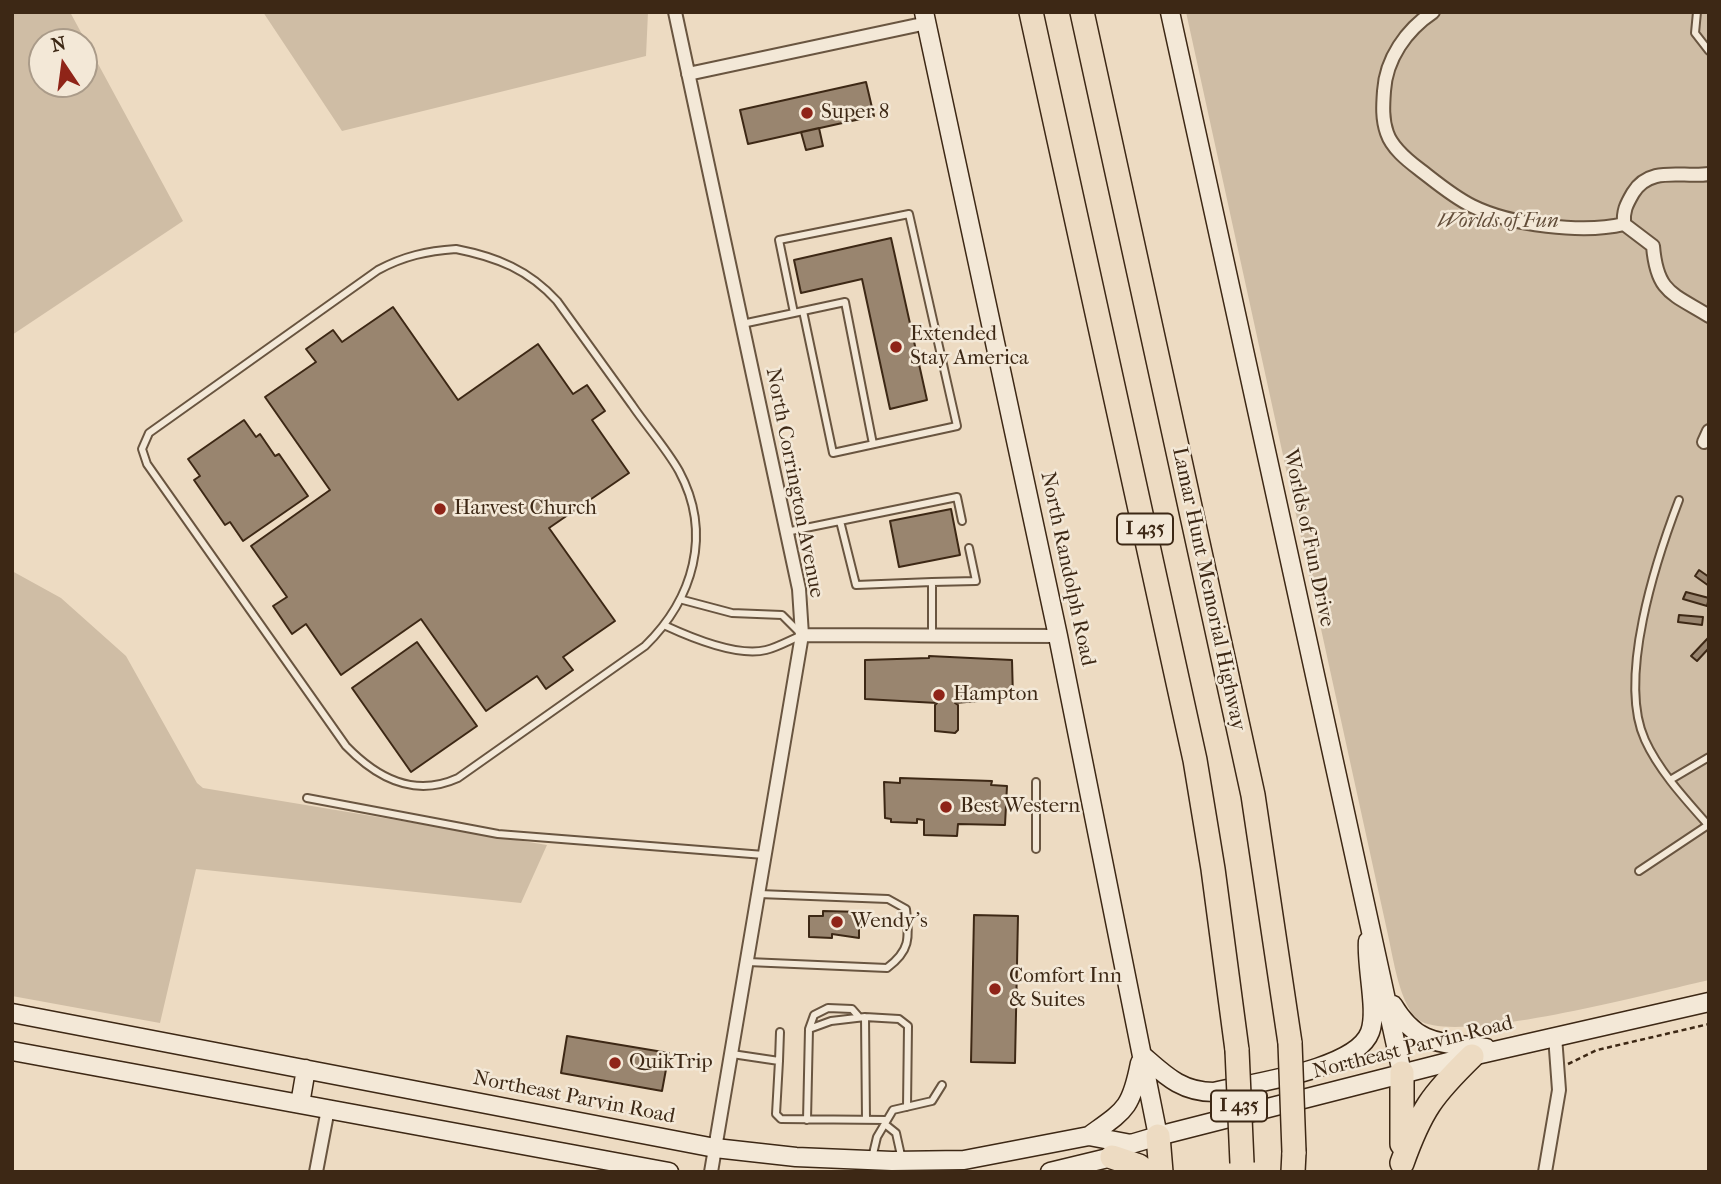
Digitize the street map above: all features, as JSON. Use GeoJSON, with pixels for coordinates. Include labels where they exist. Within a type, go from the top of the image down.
{"type":"FeatureCollection","features":[{"type":"Feature","properties":{"kind":"highway","name":"I 435"},"geometry":{"type":"LineString","coordinates":[[1031,12],[1195,761],[1237,1050],[1242,1168]]}},
{"type":"Feature","properties":{"kind":"highway","name":"Lamar Hunt Memorial Highway"},"geometry":{"type":"LineString","coordinates":[[1082,12],[1253,795],[1290,1043],[1294,1162]]}},
{"type":"Feature","properties":{"kind":"highway"},"geometry":{"type":"LineString","coordinates":[[1401,1168],[1418,1119],[1438,1089],[1472,1056]]}},
{"type":"Feature","properties":{"kind":"highway"},"geometry":{"type":"LineString","coordinates":[[1401,1168],[1402,1073]]}},
{"type":"Feature","properties":{"kind":"highway"},"geometry":{"type":"LineString","coordinates":[[1158,1136],[1161,1172]]}},
{"type":"Feature","properties":{"kind":"highway"},"geometry":{"type":"LineString","coordinates":[[1121,1150],[1146,1172]]}},
{"type":"Feature","properties":{"kind":"main road","name":"Worlds of Fun Drive"},"geometry":{"type":"LineString","coordinates":[[1170,12],[1368,924],[1387,994],[1402,1073]]}},
{"type":"Feature","properties":{"kind":"main road","name":"North Randolph Road"},"geometry":{"type":"LineString","coordinates":[[925,18],[1058,636],[1158,1136]]}},
{"type":"Feature","properties":{"kind":"main road"},"geometry":{"type":"LineString","coordinates":[[1089,1136],[1124,1111],[1133,1096],[1142,1055],[1175,1084],[1198,1092],[1214,1092],[1333,1063],[1359,1050],[1370,1032],[1373,1007],[1366,967],[1368,924]]}},
{"type":"Feature","properties":{"kind":"main road"},"geometry":{"type":"LineString","coordinates":[[1387,994],[1405,1025],[1429,1041],[1496,1050]]}},
{"type":"Feature","properties":{"kind":"main road","name":"Northeast Parvin Road"},"geometry":{"type":"LineString","coordinates":[[1050,1172],[1158,1136],[1402,1073],[1709,1002]]}},
{"type":"Feature","properties":{"kind":"main road","name":"Northeast Parvin Road"},"geometry":{"type":"LineString","coordinates":[[12,1013],[715,1148],[796,1157],[902,1161],[964,1160],[1089,1136],[1121,1150]]}},
{"type":"Feature","properties":{"kind":"main road"},"geometry":{"type":"LineString","coordinates":[[12,1051],[669,1172]]}},
{"type":"Feature","properties":{"kind":"main road"},"geometry":{"type":"LineString","coordinates":[[300,1104],[306,1069]]}},
{"type":"Feature","properties":{"kind":"street","name":"North Corrington Avenue"},"geometry":{"type":"LineString","coordinates":[[675,12],[799,589],[802,635],[711,1172]]}},
{"type":"Feature","properties":{"kind":"street"},"geometry":{"type":"LineString","coordinates":[[1433,12],[1420,21],[1392,56],[1386,70],[1383,113],[1388,136],[1405,158],[1446,190],[1485,210],[1518,220],[1568,228],[1610,228],[1624,224]]}},
{"type":"Feature","properties":{"kind":"street"},"geometry":{"type":"LineString","coordinates":[[688,74],[925,18]]}},
{"type":"Feature","properties":{"kind":"street"},"geometry":{"type":"LineString","coordinates":[[1709,174],[1650,176],[1635,189],[1623,210],[1624,224],[1653,246],[1655,268],[1662,286],[1709,316]]}},
{"type":"Feature","properties":{"kind":"street"},"geometry":{"type":"LineString","coordinates":[[802,635],[1058,636]]}},
{"type":"Feature","properties":{"kind":"street"},"geometry":{"type":"LineString","coordinates":[[1545,1172],[1555,1128],[1559,1090],[1555,1037]]}},
{"type":"Feature","properties":{"kind":"street"},"geometry":{"type":"LineString","coordinates":[[316,1172],[328,1109]]}},
{"type":"Feature","properties":{"kind":"lane"},"geometry":{"type":"LineString","coordinates":[[1697,12],[1695,33],[1709,51]]}},
{"type":"Feature","properties":{"kind":"lane"},"geometry":{"type":"LineString","coordinates":[[794,313],[779,240],[909,214],[957,426],[833,453],[803,311]]}},
{"type":"Feature","properties":{"kind":"lane"},"geometry":{"type":"LineString","coordinates":[[456,249],[489,255],[541,282],[679,472],[691,506],[695,541],[691,575],[683,600],[666,626],[645,646],[458,778],[425,788],[397,784],[375,773],[346,746],[143,458],[144,441],[149,433],[378,270],[399,259],[425,251],[456,249]]}},
{"type":"Feature","properties":{"kind":"lane"},"geometry":{"type":"LineString","coordinates":[[742,324],[845,302],[873,444]]}},
{"type":"Feature","properties":{"kind":"lane"},"geometry":{"type":"LineString","coordinates":[[786,532],[957,497],[962,521]]}},
{"type":"Feature","properties":{"kind":"lane"},"geometry":{"type":"LineString","coordinates":[[1639,871],[1708,825],[1652,753],[1642,730],[1637,702],[1644,609],[1655,564],[1679,500]]}},
{"type":"Feature","properties":{"kind":"lane"},"geometry":{"type":"LineString","coordinates":[[840,520],[856,585],[975,581],[969,548]]}},
{"type":"Feature","properties":{"kind":"lane"},"geometry":{"type":"LineString","coordinates":[[932,582],[932,635]]}},
{"type":"Feature","properties":{"kind":"lane"},"geometry":{"type":"LineString","coordinates":[[666,626],[695,640],[748,650],[765,651],[802,635],[782,615],[732,613],[683,600]]}},
{"type":"Feature","properties":{"kind":"lane"},"geometry":{"type":"LineString","coordinates":[[1671,780],[1709,757]]}},
{"type":"Feature","properties":{"kind":"lane"},"geometry":{"type":"LineString","coordinates":[[1036,782],[1036,849]]}},
{"type":"Feature","properties":{"kind":"lane"},"geometry":{"type":"LineString","coordinates":[[307,798],[498,834],[765,856]]}},
{"type":"Feature","properties":{"kind":"lane"},"geometry":{"type":"LineString","coordinates":[[748,962],[887,968],[903,956],[909,934],[906,909],[888,899],[759,894]]}},
{"type":"Feature","properties":{"kind":"lane"},"geometry":{"type":"LineString","coordinates":[[807,1121],[809,1029],[814,1015],[828,1008],[852,1009],[862,1017],[866,1120]]}},
{"type":"Feature","properties":{"kind":"lane"},"geometry":{"type":"LineString","coordinates":[[809,1029],[831,1021],[862,1017],[899,1019],[908,1026],[907,1107]]}},
{"type":"Feature","properties":{"kind":"lane"},"geometry":{"type":"LineString","coordinates":[[780,1032],[776,1114],[789,1121],[866,1120],[886,1123],[896,1133],[902,1161]]}},
{"type":"Feature","properties":{"kind":"lane"},"geometry":{"type":"LineString","coordinates":[[732,1054],[779,1062]]}},
{"type":"Feature","properties":{"kind":"lane"},"geometry":{"type":"LineString","coordinates":[[872,1160],[877,1137],[893,1110],[932,1101],[942,1085]]}},
{"type":"Feature","properties":{"kind":"path"},"geometry":{"type":"LineString","coordinates":[[1557,1067],[1586,1057],[1597,1049],[1709,1024]]}},
{"type":"Feature","properties":{"kind":"green space"},"geometry":{"type":"Polygon","coordinates":[[[12,12],[70,12],[79,28],[28,28],[28,98],[98,98],[98,64],[183,221],[12,335],[12,12]]]}},
{"type":"Feature","properties":{"kind":"green space"},"geometry":{"type":"Polygon","coordinates":[[[263,12],[648,12],[646,56],[342,131],[263,12]]]}},
{"type":"Feature","properties":{"kind":"green space","name":"Worlds of Fun"},"geometry":{"type":"Polygon","coordinates":[[[1186,12],[1709,12],[1709,980],[1513,1022],[1440,1026],[1419,1020],[1412,1014],[1402,993],[1395,968],[1186,12]]]}},
{"type":"Feature","properties":{"kind":"green space"},"geometry":{"type":"Polygon","coordinates":[[[12,571],[61,598],[126,656],[197,783],[203,788],[547,845],[521,903],[196,869],[160,1023],[12,996],[12,571]]]}},
{"type":"Feature","properties":{"kind":"building","name":"Super 8"},"geometry":{"type":"Polygon","coordinates":[[[866,82],[874,116],[748,144],[740,110],[866,82]]]}},
{"type":"Feature","properties":{"kind":"building"},"geometry":{"type":"Polygon","coordinates":[[[819,128],[823,146],[806,150],[801,132],[819,128]]]}},
{"type":"Feature","properties":{"kind":"building","name":"Extended Stay America"},"geometry":{"type":"Polygon","coordinates":[[[891,238],[927,400],[890,409],[862,279],[801,293],[794,260],[891,238]]]}},
{"type":"Feature","properties":{"kind":"building","name":"Harvest Church"},"geometry":{"type":"Polygon","coordinates":[[[393,307],[458,400],[538,344],[573,394],[587,385],[605,411],[592,420],[629,473],[549,528],[615,621],[563,657],[573,670],[546,689],[537,676],[486,711],[421,619],[341,675],[306,624],[292,634],[273,606],[287,597],[251,546],[330,490],[265,397],[316,362],[306,349],[333,330],[342,342],[393,307]]]}},
{"type":"Feature","properties":{"kind":"building"},"geometry":{"type":"Polygon","coordinates":[[[244,420],[256,437],[260,434],[275,456],[279,454],[308,496],[243,541],[230,522],[225,525],[194,480],[200,476],[188,459],[244,420]]]}},
{"type":"Feature","properties":{"kind":"building"},"geometry":{"type":"Polygon","coordinates":[[[951,509],[960,555],[899,567],[890,521],[951,509]]]}},
{"type":"Feature","properties":{"kind":"building"},"geometry":{"type":"Polygon","coordinates":[[[1699,570],[1709,577],[1709,586],[1695,576],[1699,570]]]}},
{"type":"Feature","properties":{"kind":"building"},"geometry":{"type":"Polygon","coordinates":[[[1686,592],[1709,598],[1707,606],[1683,599],[1686,592]]]}},
{"type":"Feature","properties":{"kind":"building"},"geometry":{"type":"Polygon","coordinates":[[[1679,615],[1703,617],[1702,625],[1678,622],[1679,615]]]}},
{"type":"Feature","properties":{"kind":"building"},"geometry":{"type":"Polygon","coordinates":[[[1708,638],[1709,648],[1697,661],[1691,656],[1708,638]]]}},
{"type":"Feature","properties":{"kind":"building"},"geometry":{"type":"Polygon","coordinates":[[[417,642],[477,726],[411,772],[352,688],[417,642]]]}},
{"type":"Feature","properties":{"kind":"building","name":"Hampton"},"geometry":{"type":"Polygon","coordinates":[[[929,656],[1012,660],[1013,698],[955,703],[958,705],[958,730],[955,733],[935,731],[937,703],[865,699],[865,660],[929,656]]]}},
{"type":"Feature","properties":{"kind":"building","name":"Best Western"},"geometry":{"type":"Polygon","coordinates":[[[900,778],[992,781],[991,785],[1007,786],[1005,825],[958,824],[957,836],[924,835],[924,820],[917,819],[917,823],[891,822],[891,819],[885,818],[884,782],[900,783],[900,778]]]}},
{"type":"Feature","properties":{"kind":"building","name":"Wendy's"},"geometry":{"type":"Polygon","coordinates":[[[823,911],[864,912],[864,927],[859,927],[859,938],[832,934],[832,938],[809,937],[809,916],[823,916],[823,911]]]}},
{"type":"Feature","properties":{"kind":"building","name":"Comfort Inn & Suites"},"geometry":{"type":"Polygon","coordinates":[[[974,915],[1018,916],[1015,1063],[971,1062],[974,915]]]}},
{"type":"Feature","properties":{"kind":"building","name":"QuikTrip"},"geometry":{"type":"Polygon","coordinates":[[[567,1036],[669,1053],[662,1091],[561,1073],[567,1036]]]}},
{"type":"Feature","properties":{"kind":"place","name":"Super 8"},"geometry":{"type":"Point","coordinates":[807,113]}},
{"type":"Feature","properties":{"kind":"place","name":"Extended Stay America"},"geometry":{"type":"Point","coordinates":[896,347]}},
{"type":"Feature","properties":{"kind":"place","name":"Harvest Church"},"geometry":{"type":"Point","coordinates":[440,509]}},
{"type":"Feature","properties":{"kind":"place","name":"Hampton"},"geometry":{"type":"Point","coordinates":[939,695]}},
{"type":"Feature","properties":{"kind":"place","name":"Best Western"},"geometry":{"type":"Point","coordinates":[946,807]}},
{"type":"Feature","properties":{"kind":"place","name":"Wendy's"},"geometry":{"type":"Point","coordinates":[837,922]}},
{"type":"Feature","properties":{"kind":"place","name":"Comfort Inn & Suites"},"geometry":{"type":"Point","coordinates":[995,989]}},
{"type":"Feature","properties":{"kind":"place","name":"QuikTrip"},"geometry":{"type":"Point","coordinates":[615,1063]}}]}
